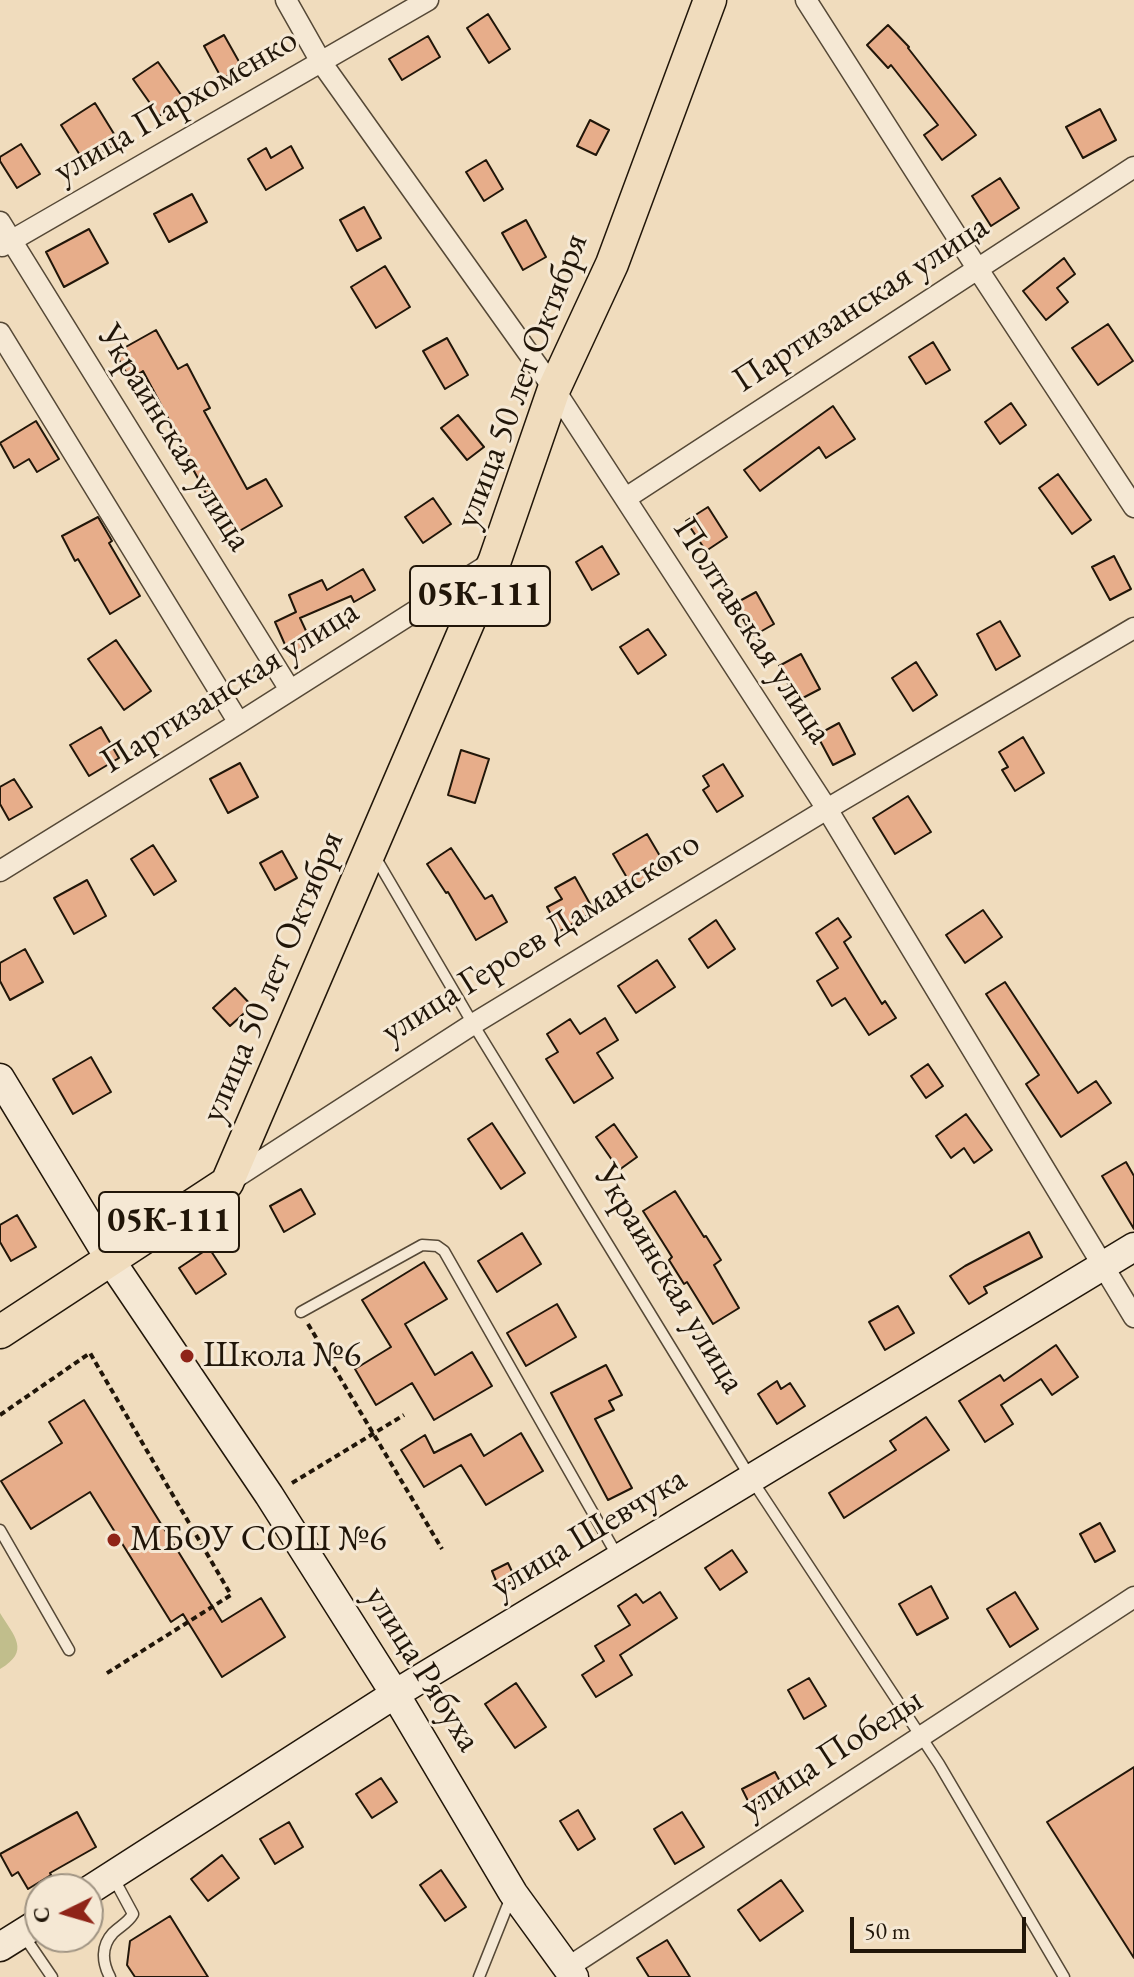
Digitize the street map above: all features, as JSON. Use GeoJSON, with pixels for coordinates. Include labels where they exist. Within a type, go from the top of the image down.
{"type":"FeatureCollection","features":[{"type":"Feature","properties":{"kind":"main road","name":"улица 50 лет Октября"},"geometry":{"type":"LineString","coordinates":[[227,1183],[495,560],[554,389],[612,264],[710,0]]}},
{"type":"Feature","properties":{"kind":"main road","name":"улица Героев Даманского"},"geometry":{"type":"LineString","coordinates":[[0,1332],[227,1183]]}},
{"type":"Feature","properties":{"kind":"street","name":"Полтавская улица"},"geometry":{"type":"LineString","coordinates":[[286,0],[321,62],[554,389],[827,809],[1134,1317]]}},
{"type":"Feature","properties":{"kind":"street","name":"улица Пархоменко"},"geometry":{"type":"LineString","coordinates":[[6,244],[428,0]]}},
{"type":"Feature","properties":{"kind":"street"},"geometry":{"type":"LineString","coordinates":[[806,0],[1134,507]]}},
{"type":"Feature","properties":{"kind":"street","name":"Партизанская улица"},"geometry":{"type":"LineString","coordinates":[[626,498],[1134,167]]}},
{"type":"Feature","properties":{"kind":"street","name":"Украинская улица"},"geometry":{"type":"LineString","coordinates":[[0,222],[6,244],[290,690]]}},
{"type":"Feature","properties":{"kind":"street"},"geometry":{"type":"LineString","coordinates":[[0,333],[239,723]]}},
{"type":"Feature","properties":{"kind":"street","name":"Партизанская улица"},"geometry":{"type":"LineString","coordinates":[[0,871],[495,560]]}},
{"type":"Feature","properties":{"kind":"street","name":"улица Героев Даманского"},"geometry":{"type":"LineString","coordinates":[[227,1183],[473,1024],[827,809],[1134,628]]}},
{"type":"Feature","properties":{"kind":"street","name":"улица Рябуха"},"geometry":{"type":"LineString","coordinates":[[0,1078],[111,1261],[269,1495],[395,1694],[513,1893],[570,1972]]}},
{"type":"Feature","properties":{"kind":"street","name":"улица Шевчука"},"geometry":{"type":"LineString","coordinates":[[104,1880],[395,1694],[1134,1247]]}},
{"type":"Feature","properties":{"kind":"street","name":"улица Победы"},"geometry":{"type":"LineString","coordinates":[[570,1972],[1134,1597]]}},
{"type":"Feature","properties":{"kind":"lane","name":"Украинская улица"},"geometry":{"type":"LineString","coordinates":[[371,850],[473,1024],[752,1480],[939,1764],[1064,1977]]}},
{"type":"Feature","properties":{"kind":"lane"},"geometry":{"type":"LineString","coordinates":[[301,1312],[422,1245],[437,1246],[444,1251],[619,1559]]}},
{"type":"Feature","properties":{"kind":"lane"},"geometry":{"type":"LineString","coordinates":[[0,1530],[69,1650]]}},
{"type":"Feature","properties":{"kind":"lane"},"geometry":{"type":"LineString","coordinates":[[104,1887],[133,1914],[131,1920],[113,1933],[104,1951]]}},
{"type":"Feature","properties":{"kind":"lane"},"geometry":{"type":"LineString","coordinates":[[479,1977],[513,1893]]}},
{"type":"Feature","properties":{"kind":"lane"},"geometry":{"type":"LineString","coordinates":[[14,1935],[52,1977]]}},
{"type":"Feature","properties":{"kind":"lane"},"geometry":{"type":"LineString","coordinates":[[104,1953],[110,1977]]}},
{"type":"Feature","properties":{"kind":"path"},"geometry":{"type":"LineString","coordinates":[[301,1312],[442,1549]]}},
{"type":"Feature","properties":{"kind":"path"},"geometry":{"type":"LineString","coordinates":[[0,1415],[90,1353],[231,1595],[104,1675]]}},
{"type":"Feature","properties":{"kind":"path"},"geometry":{"type":"LineString","coordinates":[[269,1495],[404,1415]]}},
{"type":"Feature","properties":{"kind":"shaded area"},"geometry":{"type":"Polygon","coordinates":[[[0,1613],[14,1636],[17,1649],[15,1656],[0,1669],[0,1613]]]}},
{"type":"Feature","properties":{"kind":"building"},"geometry":{"type":"Polygon","coordinates":[[[488,14],[510,49],[489,63],[467,28],[488,14]]]}},
{"type":"Feature","properties":{"kind":"building"},"geometry":{"type":"Polygon","coordinates":[[[888,25],[909,47],[976,135],[942,160],[924,135],[938,125],[891,65],[888,68],[867,45],[888,25]]]}},
{"type":"Feature","properties":{"kind":"building"},"geometry":{"type":"Polygon","coordinates":[[[224,35],[242,67],[222,79],[204,46],[224,35]]]}},
{"type":"Feature","properties":{"kind":"building"},"geometry":{"type":"Polygon","coordinates":[[[428,36],[440,57],[402,80],[389,59],[428,36]]]}},
{"type":"Feature","properties":{"kind":"building"},"geometry":{"type":"Polygon","coordinates":[[[158,62],[184,99],[159,116],[133,79],[158,62]]]}},
{"type":"Feature","properties":{"kind":"building"},"geometry":{"type":"Polygon","coordinates":[[[95,103],[119,142],[85,163],[61,125],[95,103]]]}},
{"type":"Feature","properties":{"kind":"building"},"geometry":{"type":"Polygon","coordinates":[[[1100,109],[1116,140],[1083,158],[1066,127],[1100,109]]]}},
{"type":"Feature","properties":{"kind":"building"},"geometry":{"type":"Polygon","coordinates":[[[590,120],[609,130],[596,155],[577,146],[590,120]]]}},
{"type":"Feature","properties":{"kind":"building"},"geometry":{"type":"Polygon","coordinates":[[[21,144],[40,174],[17,188],[0,157],[21,144]]]}},
{"type":"Feature","properties":{"kind":"building"},"geometry":{"type":"Polygon","coordinates":[[[291,146],[303,168],[266,190],[248,159],[266,148],[271,158],[291,146]]]}},
{"type":"Feature","properties":{"kind":"building"},"geometry":{"type":"Polygon","coordinates":[[[486,160],[503,189],[484,201],[466,172],[486,160]]]}},
{"type":"Feature","properties":{"kind":"building"},"geometry":{"type":"Polygon","coordinates":[[[1000,178],[1019,208],[991,226],[972,196],[1000,178]]]}},
{"type":"Feature","properties":{"kind":"building"},"geometry":{"type":"Polygon","coordinates":[[[192,194],[207,222],[169,242],[154,214],[192,194]]]}},
{"type":"Feature","properties":{"kind":"building"},"geometry":{"type":"Polygon","coordinates":[[[364,207],[381,238],[357,251],[340,220],[364,207]]]}},
{"type":"Feature","properties":{"kind":"building"},"geometry":{"type":"Polygon","coordinates":[[[526,220],[546,257],[523,270],[502,233],[526,220]]]}},
{"type":"Feature","properties":{"kind":"building"},"geometry":{"type":"Polygon","coordinates":[[[89,229],[108,263],[64,287],[46,252],[89,229]]]}},
{"type":"Feature","properties":{"kind":"building"},"geometry":{"type":"Polygon","coordinates":[[[1064,258],[1075,274],[1057,288],[1068,302],[1046,320],[1023,291],[1064,258]]]}},
{"type":"Feature","properties":{"kind":"building"},"geometry":{"type":"Polygon","coordinates":[[[385,266],[410,307],[376,328],[351,287],[385,266]]]}},
{"type":"Feature","properties":{"kind":"building"},"geometry":{"type":"Polygon","coordinates":[[[1108,324],[1133,361],[1098,385],[1072,348],[1108,324]]]}},
{"type":"Feature","properties":{"kind":"building"},"geometry":{"type":"Polygon","coordinates":[[[156,330],[178,369],[187,364],[210,408],[204,411],[247,489],[266,479],[282,506],[224,540],[208,511],[214,508],[143,371],[130,379],[115,353],[156,330]]]}},
{"type":"Feature","properties":{"kind":"building"},"geometry":{"type":"Polygon","coordinates":[[[447,338],[468,375],[445,389],[423,351],[447,338]]]}},
{"type":"Feature","properties":{"kind":"building"},"geometry":{"type":"Polygon","coordinates":[[[933,342],[950,370],[926,384],[909,357],[933,342]]]}},
{"type":"Feature","properties":{"kind":"building"},"geometry":{"type":"Polygon","coordinates":[[[1011,403],[1026,425],[1000,444],[985,422],[1011,403]]]}},
{"type":"Feature","properties":{"kind":"building"},"geometry":{"type":"Polygon","coordinates":[[[833,406],[855,439],[826,458],[819,447],[760,491],[744,470],[833,406]]]}},
{"type":"Feature","properties":{"kind":"building"},"geometry":{"type":"Polygon","coordinates":[[[458,415],[484,447],[467,460],[441,428],[458,415]]]}},
{"type":"Feature","properties":{"kind":"building"},"geometry":{"type":"Polygon","coordinates":[[[36,421],[59,459],[37,472],[29,459],[14,468],[0,443],[36,421]]]}},
{"type":"Feature","properties":{"kind":"building"},"geometry":{"type":"Polygon","coordinates":[[[1058,474],[1091,520],[1072,534],[1039,488],[1058,474]]]}},
{"type":"Feature","properties":{"kind":"building"},"geometry":{"type":"Polygon","coordinates":[[[433,498],[451,524],[423,543],[405,517],[433,498]]]}},
{"type":"Feature","properties":{"kind":"building"},"geometry":{"type":"Polygon","coordinates":[[[708,507],[727,537],[706,551],[686,521],[708,507]]]}},
{"type":"Feature","properties":{"kind":"building"},"geometry":{"type":"Polygon","coordinates":[[[98,517],[112,541],[109,543],[140,596],[110,614],[62,536],[98,517]]]}},
{"type":"Feature","properties":{"kind":"building"},"geometry":{"type":"Polygon","coordinates":[[[602,546],[619,574],[592,590],[576,562],[602,546]]]}},
{"type":"Feature","properties":{"kind":"building"},"geometry":{"type":"Polygon","coordinates":[[[1114,556],[1131,589],[1110,600],[1092,567],[1114,556]]]}},
{"type":"Feature","properties":{"kind":"building"},"geometry":{"type":"Polygon","coordinates":[[[363,569],[375,590],[354,602],[351,596],[300,618],[313,646],[290,656],[275,622],[296,612],[289,595],[322,580],[327,590],[363,569]]]}},
{"type":"Feature","properties":{"kind":"building"},"geometry":{"type":"Polygon","coordinates":[[[533,579],[546,603],[524,615],[511,592],[533,579]]]}},
{"type":"Feature","properties":{"kind":"building"},"geometry":{"type":"Polygon","coordinates":[[[756,592],[774,624],[753,636],[734,604],[756,592]]]}},
{"type":"Feature","properties":{"kind":"building"},"geometry":{"type":"Polygon","coordinates":[[[1000,621],[1020,656],[996,670],[977,634],[1000,621]]]}},
{"type":"Feature","properties":{"kind":"building"},"geometry":{"type":"Polygon","coordinates":[[[648,629],[666,655],[638,674],[620,647],[648,629]]]}},
{"type":"Feature","properties":{"kind":"building"},"geometry":{"type":"Polygon","coordinates":[[[116,640],[151,691],[124,710],[88,659],[116,640]]]}},
{"type":"Feature","properties":{"kind":"building"},"geometry":{"type":"Polygon","coordinates":[[[801,654],[820,689],[797,701],[779,666],[801,654]]]}},
{"type":"Feature","properties":{"kind":"building"},"geometry":{"type":"Polygon","coordinates":[[[916,662],[937,695],[913,711],[892,678],[916,662]]]}},
{"type":"Feature","properties":{"kind":"building"},"geometry":{"type":"Polygon","coordinates":[[[839,723],[855,754],[833,765],[817,735],[839,723]]]}},
{"type":"Feature","properties":{"kind":"building"},"geometry":{"type":"Polygon","coordinates":[[[101,727],[119,758],[89,776],[70,745],[101,727]]]}},
{"type":"Feature","properties":{"kind":"building"},"geometry":{"type":"Polygon","coordinates":[[[1023,737],[1044,773],[1015,791],[1002,770],[1008,767],[999,752],[1023,737]]]}},
{"type":"Feature","properties":{"kind":"building"},"geometry":{"type":"Polygon","coordinates":[[[461,750],[489,759],[475,803],[448,795],[461,750]]]}},
{"type":"Feature","properties":{"kind":"building"},"geometry":{"type":"Polygon","coordinates":[[[240,763],[258,797],[228,813],[210,779],[240,763]]]}},
{"type":"Feature","properties":{"kind":"building"},"geometry":{"type":"Polygon","coordinates":[[[723,764],[743,796],[717,812],[703,790],[709,786],[703,776],[723,764]]]}},
{"type":"Feature","properties":{"kind":"building"},"geometry":{"type":"Polygon","coordinates":[[[14,779],[32,807],[9,820],[0,804],[0,787],[14,779]]]}},
{"type":"Feature","properties":{"kind":"building"},"geometry":{"type":"Polygon","coordinates":[[[908,796],[931,832],[895,854],[873,818],[908,796]]]}},
{"type":"Feature","properties":{"kind":"building"},"geometry":{"type":"Polygon","coordinates":[[[647,834],[667,868],[633,888],[613,854],[647,834]]]}},
{"type":"Feature","properties":{"kind":"building"},"geometry":{"type":"Polygon","coordinates":[[[153,845],[176,881],[154,895],[131,859],[153,845]]]}},
{"type":"Feature","properties":{"kind":"building"},"geometry":{"type":"Polygon","coordinates":[[[451,848],[485,899],[492,895],[507,922],[476,940],[448,892],[427,864],[451,848]]]}},
{"type":"Feature","properties":{"kind":"building"},"geometry":{"type":"Polygon","coordinates":[[[282,851],[297,878],[275,890],[260,863],[282,851]]]}},
{"type":"Feature","properties":{"kind":"building"},"geometry":{"type":"Polygon","coordinates":[[[575,877],[594,911],[560,931],[547,907],[562,899],[555,888],[575,877]]]}},
{"type":"Feature","properties":{"kind":"building"},"geometry":{"type":"Polygon","coordinates":[[[87,880],[106,916],[74,934],[54,898],[87,880]]]}},
{"type":"Feature","properties":{"kind":"building"},"geometry":{"type":"Polygon","coordinates":[[[983,910],[1002,937],[965,963],[946,935],[983,910]]]}},
{"type":"Feature","properties":{"kind":"building"},"geometry":{"type":"Polygon","coordinates":[[[838,918],[851,937],[844,942],[882,1004],[885,1001],[896,1018],[869,1035],[845,998],[832,1006],[817,981],[838,968],[816,933],[838,918]]]}},
{"type":"Feature","properties":{"kind":"building"},"geometry":{"type":"Polygon","coordinates":[[[716,920],[735,949],[708,968],[689,939],[716,920]]]}},
{"type":"Feature","properties":{"kind":"building"},"geometry":{"type":"Polygon","coordinates":[[[25,949],[43,982],[10,1000],[0,981],[0,963],[25,949]]]}},
{"type":"Feature","properties":{"kind":"building"},"geometry":{"type":"Polygon","coordinates":[[[657,960],[675,987],[636,1013],[618,986],[657,960]]]}},
{"type":"Feature","properties":{"kind":"building"},"geometry":{"type":"Polygon","coordinates":[[[1005,982],[1078,1093],[1096,1081],[1111,1103],[1061,1137],[1026,1084],[1039,1075],[986,994],[1005,982]]]}},
{"type":"Feature","properties":{"kind":"building"},"geometry":{"type":"Polygon","coordinates":[[[235,988],[252,1006],[230,1026],[213,1008],[235,988]]]}},
{"type":"Feature","properties":{"kind":"building"},"geometry":{"type":"Polygon","coordinates":[[[605,1018],[618,1040],[597,1053],[613,1078],[574,1103],[546,1059],[558,1052],[547,1034],[570,1019],[580,1034],[605,1018]]]}},
{"type":"Feature","properties":{"kind":"building"},"geometry":{"type":"Polygon","coordinates":[[[91,1057],[111,1092],[73,1114],[53,1079],[91,1057]]]}},
{"type":"Feature","properties":{"kind":"building"},"geometry":{"type":"Polygon","coordinates":[[[928,1064],[943,1086],[926,1098],[911,1076],[928,1064]]]}},
{"type":"Feature","properties":{"kind":"building"},"geometry":{"type":"Polygon","coordinates":[[[966,1114],[992,1150],[974,1163],[964,1148],[951,1158],[936,1136],[966,1114]]]}},
{"type":"Feature","properties":{"kind":"building"},"geometry":{"type":"Polygon","coordinates":[[[492,1123],[525,1173],[501,1189],[468,1139],[492,1123]]]}},
{"type":"Feature","properties":{"kind":"building"},"geometry":{"type":"Polygon","coordinates":[[[614,1124],[637,1157],[619,1170],[596,1137],[614,1124]]]}},
{"type":"Feature","properties":{"kind":"building"},"geometry":{"type":"Polygon","coordinates":[[[1126,1162],[1134,1176],[1134,1229],[1102,1176],[1126,1162]]]}},
{"type":"Feature","properties":{"kind":"building"},"geometry":{"type":"Polygon","coordinates":[[[301,1189],[315,1214],[284,1232],[270,1206],[301,1189]]]}},
{"type":"Feature","properties":{"kind":"building"},"geometry":{"type":"Polygon","coordinates":[[[675,1191],[721,1260],[714,1265],[739,1308],[713,1324],[669,1260],[672,1257],[643,1211],[675,1191]]]}},
{"type":"Feature","properties":{"kind":"building"},"geometry":{"type":"Polygon","coordinates":[[[17,1215],[36,1247],[11,1261],[0,1242],[0,1225],[17,1215]]]}},
{"type":"Feature","properties":{"kind":"building"},"geometry":{"type":"Polygon","coordinates":[[[1029,1232],[1042,1257],[984,1287],[987,1293],[969,1304],[950,1276],[1029,1232]]]}},
{"type":"Feature","properties":{"kind":"building"},"geometry":{"type":"Polygon","coordinates":[[[522,1233],[541,1264],[497,1292],[478,1261],[522,1233]]]}},
{"type":"Feature","properties":{"kind":"building"},"geometry":{"type":"Polygon","coordinates":[[[209,1248],[226,1274],[196,1294],[179,1268],[209,1248]]]}},
{"type":"Feature","properties":{"kind":"building"},"geometry":{"type":"Polygon","coordinates":[[[424,1262],[447,1299],[405,1324],[435,1375],[472,1352],[492,1386],[434,1420],[412,1383],[376,1405],[355,1369],[391,1347],[362,1300],[424,1262]]]}},
{"type":"Feature","properties":{"kind":"building"},"geometry":{"type":"Polygon","coordinates":[[[557,1304],[576,1337],[526,1366],[507,1333],[557,1304]]]}},
{"type":"Feature","properties":{"kind":"building"},"geometry":{"type":"Polygon","coordinates":[[[898,1306],[914,1333],[885,1350],[869,1322],[898,1306]]]}},
{"type":"Feature","properties":{"kind":"building"},"geometry":{"type":"Polygon","coordinates":[[[1056,1345],[1078,1377],[1052,1395],[1041,1379],[1001,1405],[1013,1424],[985,1442],[959,1401],[1000,1375],[1004,1381],[1056,1345]]]}},
{"type":"Feature","properties":{"kind":"building"},"geometry":{"type":"Polygon","coordinates":[[[606,1365],[622,1395],[609,1401],[614,1410],[595,1419],[632,1488],[608,1500],[551,1393],[606,1365]]]}},
{"type":"Feature","properties":{"kind":"building"},"geometry":{"type":"Polygon","coordinates":[[[777,1381],[781,1389],[790,1383],[805,1406],[777,1424],[758,1394],[777,1381]]]}},
{"type":"Feature","properties":{"kind":"building"},"geometry":{"type":"Polygon","coordinates":[[[84,1400],[222,1622],[261,1598],[285,1637],[222,1677],[183,1614],[171,1622],[90,1492],[31,1529],[1,1481],[62,1443],[49,1422],[84,1400]]]}},
{"type":"Feature","properties":{"kind":"building"},"geometry":{"type":"Polygon","coordinates":[[[926,1417],[949,1450],[844,1518],[829,1493],[896,1450],[890,1441],[926,1417]]]}},
{"type":"Feature","properties":{"kind":"building"},"geometry":{"type":"Polygon","coordinates":[[[521,1433],[543,1471],[486,1505],[461,1465],[424,1487],[401,1450],[425,1435],[434,1453],[471,1434],[484,1456],[521,1433]]]}},
{"type":"Feature","properties":{"kind":"building"},"geometry":{"type":"Polygon","coordinates":[[[1100,1523],[1115,1551],[1095,1562],[1080,1534],[1100,1523]]]}},
{"type":"Feature","properties":{"kind":"building"},"geometry":{"type":"Polygon","coordinates":[[[732,1550],[747,1572],[720,1590],[705,1568],[732,1550]]]}},
{"type":"Feature","properties":{"kind":"building"},"geometry":{"type":"Polygon","coordinates":[[[508,1563],[516,1580],[499,1588],[492,1571],[508,1563]]]}},
{"type":"Feature","properties":{"kind":"building"},"geometry":{"type":"Polygon","coordinates":[[[931,1586],[948,1618],[917,1635],[899,1604],[931,1586]]]}},
{"type":"Feature","properties":{"kind":"building"},"geometry":{"type":"Polygon","coordinates":[[[660,1592],[677,1618],[620,1655],[632,1675],[596,1697],[582,1675],[604,1661],[595,1646],[630,1625],[618,1606],[636,1594],[643,1603],[660,1592]]]}},
{"type":"Feature","properties":{"kind":"building"},"geometry":{"type":"Polygon","coordinates":[[[1015,1592],[1038,1629],[1010,1647],[987,1609],[1015,1592]]]}},
{"type":"Feature","properties":{"kind":"building"},"geometry":{"type":"Polygon","coordinates":[[[809,1678],[826,1706],[804,1719],[788,1690],[809,1678]]]}},
{"type":"Feature","properties":{"kind":"building"},"geometry":{"type":"Polygon","coordinates":[[[516,1683],[546,1727],[515,1748],[485,1704],[516,1683]]]}},
{"type":"Feature","properties":{"kind":"building"},"geometry":{"type":"Polygon","coordinates":[[[1134,1767],[1134,1958],[1047,1822],[1134,1767]]]}},
{"type":"Feature","properties":{"kind":"building"},"geometry":{"type":"Polygon","coordinates":[[[775,1772],[784,1789],[751,1807],[742,1789],[775,1772]]]}},
{"type":"Feature","properties":{"kind":"building"},"geometry":{"type":"Polygon","coordinates":[[[381,1778],[397,1802],[372,1818],[356,1794],[381,1778]]]}},
{"type":"Feature","properties":{"kind":"building"},"geometry":{"type":"Polygon","coordinates":[[[578,1810],[595,1839],[578,1850],[560,1821],[578,1810]]]}},
{"type":"Feature","properties":{"kind":"building"},"geometry":{"type":"Polygon","coordinates":[[[77,1812],[96,1847],[50,1873],[24,1873],[24,1882],[18,1872],[12,1876],[0,1854],[77,1812]]]}},
{"type":"Feature","properties":{"kind":"building"},"geometry":{"type":"Polygon","coordinates":[[[682,1812],[704,1847],[675,1864],[654,1829],[682,1812]]]}},
{"type":"Feature","properties":{"kind":"building"},"geometry":{"type":"Polygon","coordinates":[[[289,1822],[303,1847],[275,1864],[260,1839],[289,1822]]]}},
{"type":"Feature","properties":{"kind":"building"},"geometry":{"type":"Polygon","coordinates":[[[222,1855],[239,1878],[208,1901],[191,1879],[222,1855]]]}},
{"type":"Feature","properties":{"kind":"building"},"geometry":{"type":"Polygon","coordinates":[[[441,1870],[466,1907],[445,1921],[420,1885],[441,1870]]]}},
{"type":"Feature","properties":{"kind":"building"},"geometry":{"type":"Polygon","coordinates":[[[781,1880],[803,1911],[760,1941],[738,1910],[781,1880]]]}},
{"type":"Feature","properties":{"kind":"building"},"geometry":{"type":"Polygon","coordinates":[[[170,1916],[208,1977],[135,1977],[127,1965],[130,1941],[170,1916]]]}},
{"type":"Feature","properties":{"kind":"building"},"geometry":{"type":"Polygon","coordinates":[[[667,1940],[690,1977],[649,1977],[637,1958],[667,1940]]]}},
{"type":"Feature","properties":{"kind":"place","name":"Школа №6"},"geometry":{"type":"Point","coordinates":[187,1356]}},
{"type":"Feature","properties":{"kind":"place","name":"МБОУ СОШ №6"},"geometry":{"type":"Point","coordinates":[114,1540]}}]}
